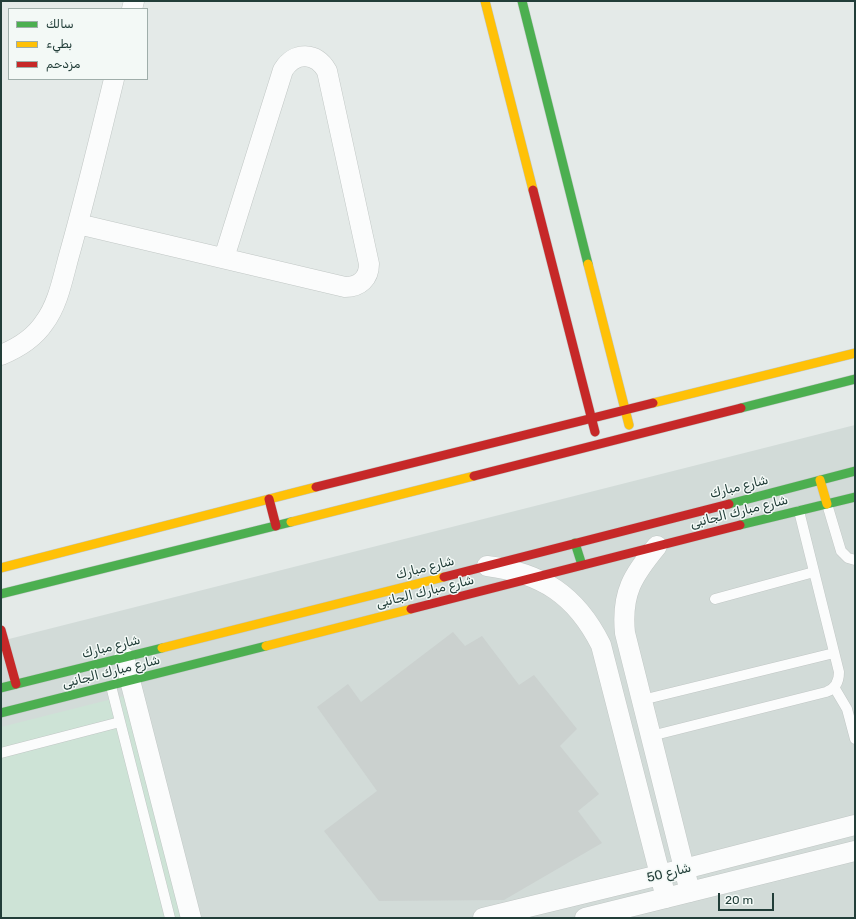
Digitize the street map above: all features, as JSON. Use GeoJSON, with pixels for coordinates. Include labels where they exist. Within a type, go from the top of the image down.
{"type":"FeatureCollection","features":[{"type":"Feature","properties":{"kind":"main road"},"geometry":{"type":"LineString","coordinates":[[485,1],[598,444]]}},
{"type":"Feature","properties":{"kind":"main road"},"geometry":{"type":"LineString","coordinates":[[522,1],[632,436]]}},
{"type":"Feature","properties":{"kind":"main road"},"geometry":{"type":"LineString","coordinates":[[1,568],[855,352]]}},
{"type":"Feature","properties":{"kind":"main road"},"geometry":{"type":"LineString","coordinates":[[1,594],[855,379]]}},
{"type":"Feature","properties":{"kind":"main road","name":"شارع مبارك"},"geometry":{"type":"LineString","coordinates":[[1,688],[487,566],[855,471]]}},
{"type":"Feature","properties":{"kind":"main road"},"geometry":{"type":"LineString","coordinates":[[820,480],[827,504]]}},
{"type":"Feature","properties":{"kind":"main road","name":"شارع مبارك الجانبى"},"geometry":{"type":"LineString","coordinates":[[1,713],[855,497]]}},
{"type":"Feature","properties":{"kind":"main road"},"geometry":{"type":"LineString","coordinates":[[269,499],[276,526]]}},
{"type":"Feature","properties":{"kind":"main road"},"geometry":{"type":"LineString","coordinates":[[575,543],[582,565]]}},
{"type":"Feature","properties":{"kind":"main road"},"geometry":{"type":"LineString","coordinates":[[1,630],[16,684]]}},
{"type":"Feature","properties":{"kind":"street"},"geometry":{"type":"LineString","coordinates":[[78,224],[345,287],[357,285],[362,282],[369,270],[369,264],[326,71],[318,60],[304,56],[291,60],[283,70],[224,258]]}},
{"type":"Feature","properties":{"kind":"street"},"geometry":{"type":"LineString","coordinates":[[1,355],[29,340],[44,323],[55,303],[78,224],[114,80]]}},
{"type":"Feature","properties":{"kind":"street"},"geometry":{"type":"LineString","coordinates":[[657,546],[634,576],[626,598],[624,610],[625,633],[690,892]]}},
{"type":"Feature","properties":{"kind":"street"},"geometry":{"type":"LineString","coordinates":[[487,566],[519,572],[534,577],[558,591],[574,605],[594,631],[601,645],[666,898]]}},
{"type":"Feature","properties":{"kind":"street"},"geometry":{"type":"LineString","coordinates":[[124,657],[191,918]]}},
{"type":"Feature","properties":{"kind":"street","name":"شارع 50"},"geometry":{"type":"LineString","coordinates":[[484,918],[855,826]]}},
{"type":"Feature","properties":{"kind":"street","name":"شارع 50"},"geometry":{"type":"LineString","coordinates":[[585,918],[855,851]]}},
{"type":"Feature","properties":{"kind":"lane"},"geometry":{"type":"LineString","coordinates":[[827,504],[841,551],[848,558],[855,560]]}},
{"type":"Feature","properties":{"kind":"lane"},"geometry":{"type":"LineString","coordinates":[[651,736],[826,692],[834,687],[839,678],[799,511]]}},
{"type":"Feature","properties":{"kind":"lane"},"geometry":{"type":"LineString","coordinates":[[715,599],[814,572]]}},
{"type":"Feature","properties":{"kind":"lane"},"geometry":{"type":"LineString","coordinates":[[642,700],[834,653]]}},
{"type":"Feature","properties":{"kind":"lane"},"geometry":{"type":"LineString","coordinates":[[111,686],[170,918]]}},
{"type":"Feature","properties":{"kind":"lane"},"geometry":{"type":"LineString","coordinates":[[834,687],[847,709],[855,739]]}},
{"type":"Feature","properties":{"kind":"lane"},"geometry":{"type":"LineString","coordinates":[[1,753],[120,722]]}},
{"type":"Feature","properties":{"kind":"shaded area"},"geometry":{"type":"Polygon","coordinates":[[[855,425],[855,918],[1,918],[1,641],[855,425]]]}},
{"type":"Feature","properties":{"kind":"green space"},"geometry":{"type":"Polygon","coordinates":[[[124,696],[181,918],[1,918],[1,727],[124,696]]]}},
{"type":"Feature","properties":{"kind":"building"},"geometry":{"type":"Polygon","coordinates":[[[453,632],[465,646],[482,636],[519,685],[534,675],[577,729],[560,746],[599,794],[578,811],[602,843],[504,900],[379,901],[324,831],[377,791],[317,707],[348,684],[361,702],[453,632]]]}},
{"type":"Feature","properties":{"kind":"traffic: fast"},"geometry":{"type":"LineString","coordinates":[[522,1],[588,264]]}},
{"type":"Feature","properties":{"kind":"traffic: fast"},"geometry":{"type":"LineString","coordinates":[[741,408],[855,379]]}},
{"type":"Feature","properties":{"kind":"traffic: fast"},"geometry":{"type":"LineString","coordinates":[[729,504],[855,471]]}},
{"type":"Feature","properties":{"kind":"traffic: fast"},"geometry":{"type":"LineString","coordinates":[[740,525],[855,497]]}},
{"type":"Feature","properties":{"kind":"traffic: fast"},"geometry":{"type":"LineString","coordinates":[[1,594],[291,522]]}},
{"type":"Feature","properties":{"kind":"traffic: fast"},"geometry":{"type":"LineString","coordinates":[[575,543],[582,565]]}},
{"type":"Feature","properties":{"kind":"traffic: fast"},"geometry":{"type":"LineString","coordinates":[[1,713],[266,646]]}},
{"type":"Feature","properties":{"kind":"traffic: fast"},"geometry":{"type":"LineString","coordinates":[[1,688],[162,648]]}},
{"type":"Feature","properties":{"kind":"traffic: slow"},"geometry":{"type":"LineString","coordinates":[[485,1],[533,190]]}},
{"type":"Feature","properties":{"kind":"traffic: slow"},"geometry":{"type":"LineString","coordinates":[[588,264],[629,425]]}},
{"type":"Feature","properties":{"kind":"traffic: slow"},"geometry":{"type":"LineString","coordinates":[[653,403],[855,353]]}},
{"type":"Feature","properties":{"kind":"traffic: slow"},"geometry":{"type":"LineString","coordinates":[[291,522],[474,476]]}},
{"type":"Feature","properties":{"kind":"traffic: slow"},"geometry":{"type":"LineString","coordinates":[[820,480],[827,504]]}},
{"type":"Feature","properties":{"kind":"traffic: slow"},"geometry":{"type":"LineString","coordinates":[[1,568],[316,487]]}},
{"type":"Feature","properties":{"kind":"traffic: slow"},"geometry":{"type":"LineString","coordinates":[[162,648],[444,577]]}},
{"type":"Feature","properties":{"kind":"traffic: slow"},"geometry":{"type":"LineString","coordinates":[[266,646],[411,609]]}},
{"type":"Feature","properties":{"kind":"traffic: jam"},"geometry":{"type":"LineString","coordinates":[[533,190],[595,432]]}},
{"type":"Feature","properties":{"kind":"traffic: jam"},"geometry":{"type":"LineString","coordinates":[[316,487],[653,403]]}},
{"type":"Feature","properties":{"kind":"traffic: jam"},"geometry":{"type":"LineString","coordinates":[[474,476],[741,408]]}},
{"type":"Feature","properties":{"kind":"traffic: jam"},"geometry":{"type":"LineString","coordinates":[[269,499],[276,526]]}},
{"type":"Feature","properties":{"kind":"traffic: jam"},"geometry":{"type":"LineString","coordinates":[[444,577],[729,504]]}},
{"type":"Feature","properties":{"kind":"traffic: jam"},"geometry":{"type":"LineString","coordinates":[[411,609],[740,525]]}},
{"type":"Feature","properties":{"kind":"traffic: jam"},"geometry":{"type":"LineString","coordinates":[[1,630],[16,684]]}}]}
